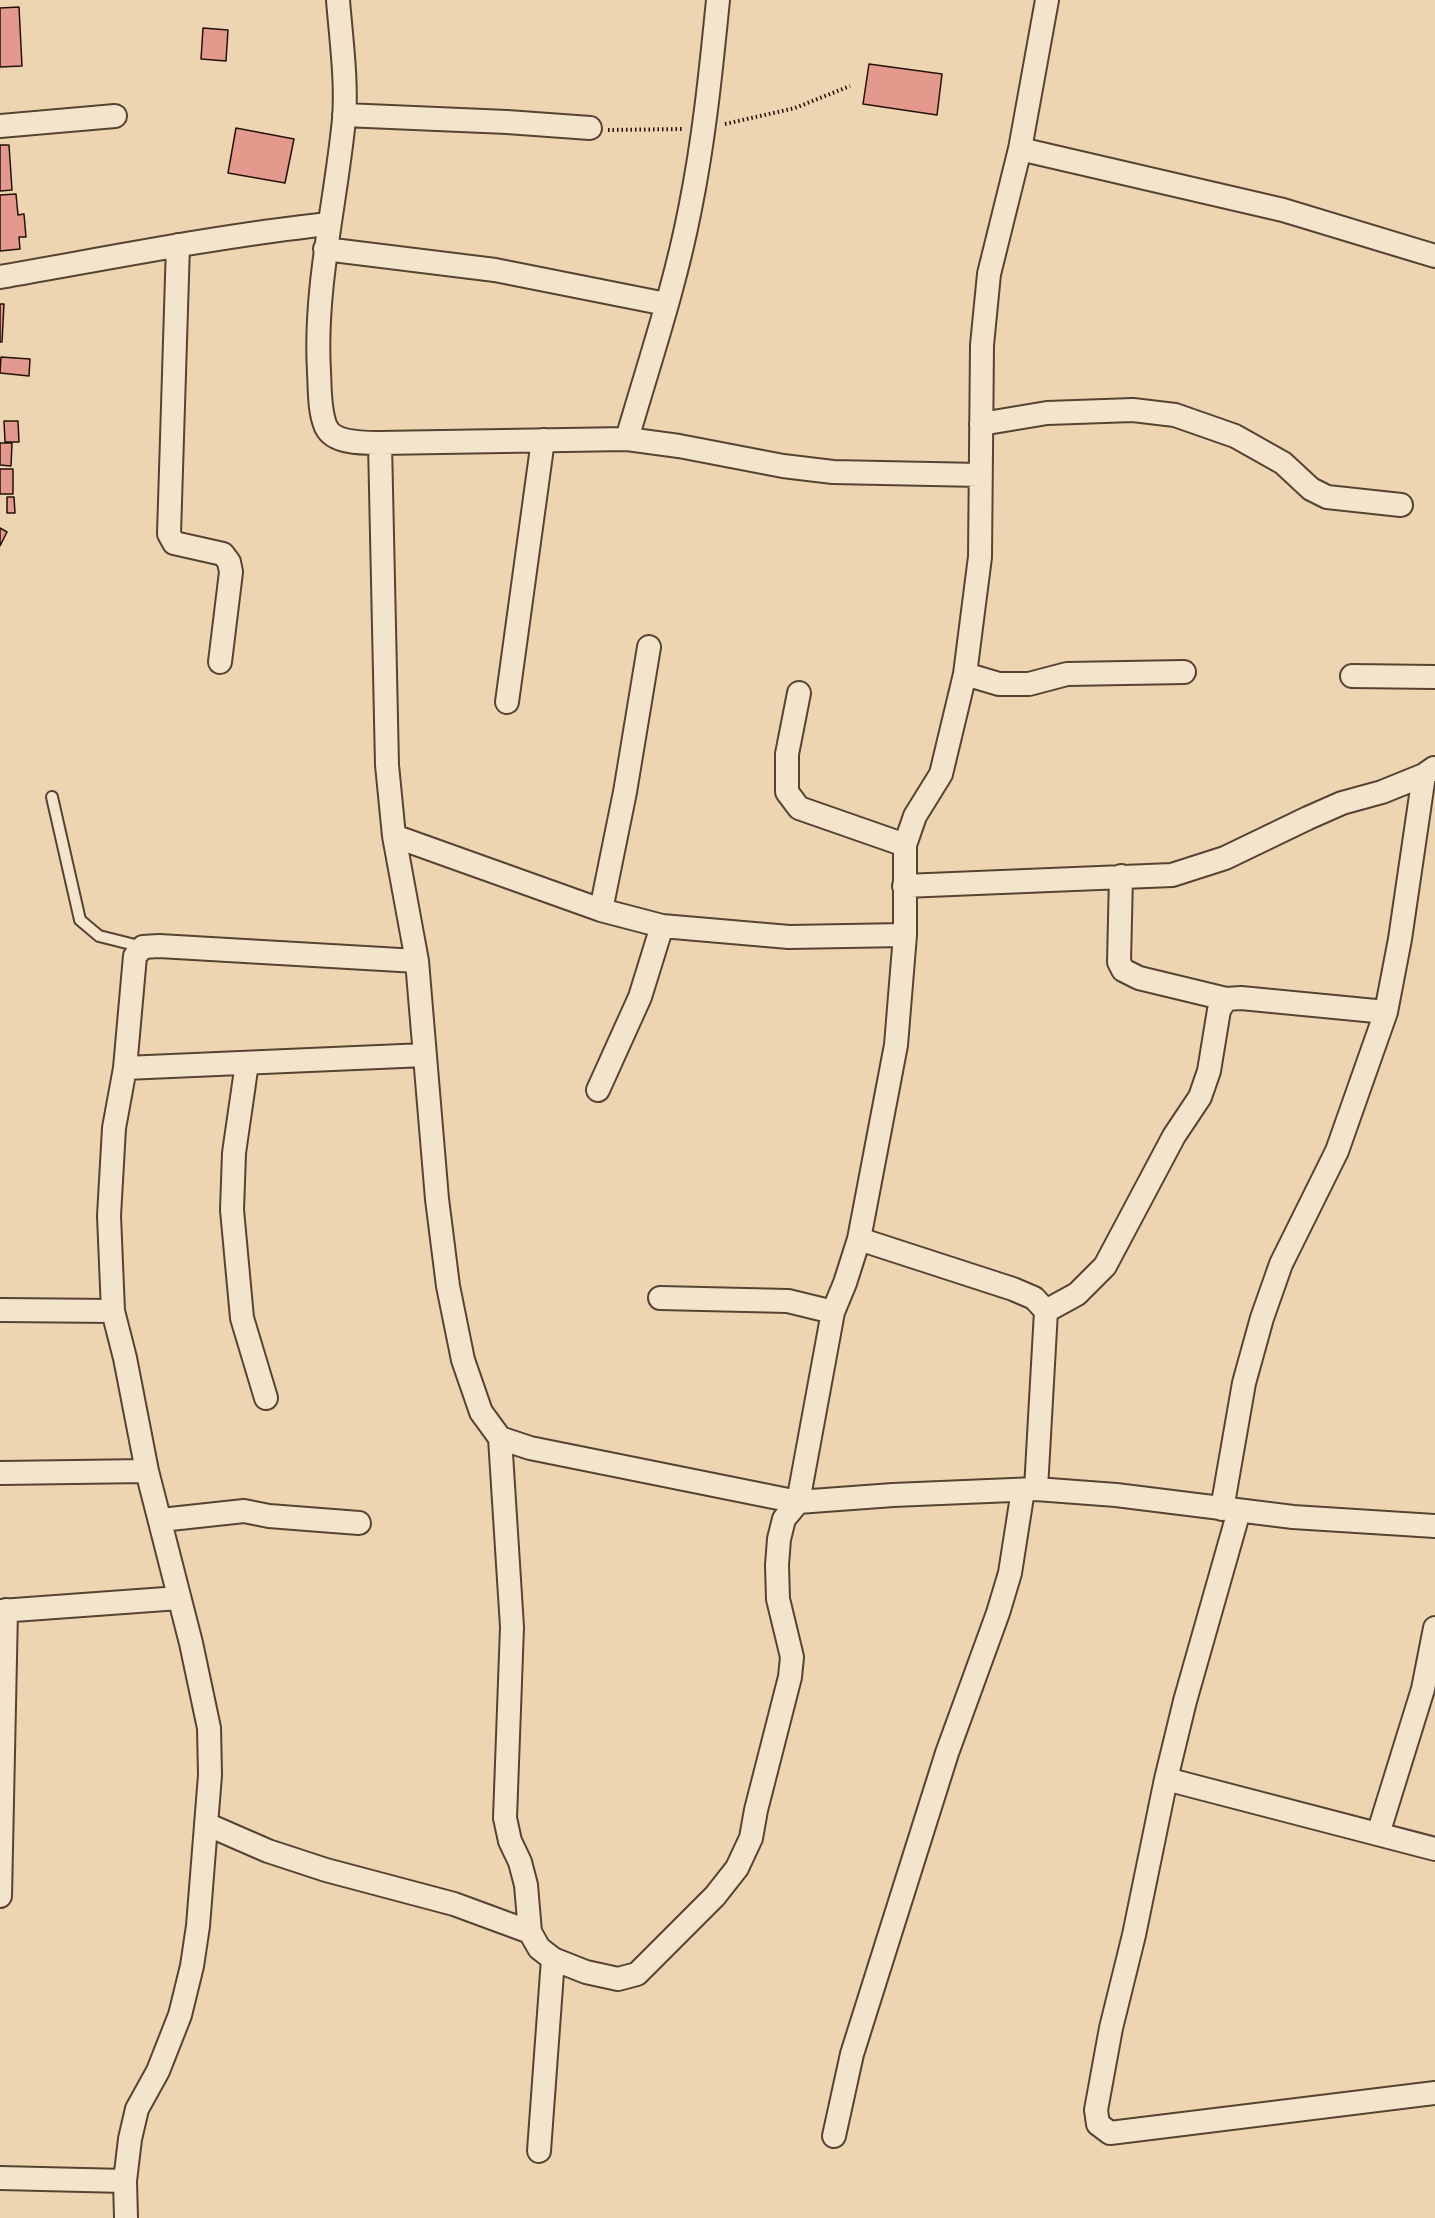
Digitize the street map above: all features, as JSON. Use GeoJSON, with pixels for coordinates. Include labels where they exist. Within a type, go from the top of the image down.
{"type":"FeatureCollection","features":[{"type":"Feature","properties":{"kind":"street"},"geometry":{"type":"LineString","coordinates":[[338,0],[344,115],[337,178],[328,224],[318,356],[320,396],[327,428],[337,437],[358,442],[380,443],[627,439],[679,446],[783,466],[833,472],[980,475]]}},
{"type":"Feature","properties":{"kind":"street"},"geometry":{"type":"LineString","coordinates":[[627,439],[690,212],[704,128],[718,0]]}},
{"type":"Feature","properties":{"kind":"street"},"geometry":{"type":"LineString","coordinates":[[380,443],[387,765],[394,836],[417,961],[437,1199],[448,1286],[463,1360],[481,1413],[500,1438],[512,1627],[505,1818],[510,1841],[520,1862],[526,1885],[530,1932],[539,1948],[553,1959],[586,1972],[618,1978],[637,1974],[715,1896],[737,1868],[751,1838],[790,1677],[792,1657],[778,1599],[779,1539],[784,1519],[798,1502],[833,1312],[859,1239],[896,1045],[905,935],[905,845],[915,816],[941,774],[965,674],[980,556],[982,345],[989,274],[1020,149],[1047,0]]}},
{"type":"Feature","properties":{"kind":"street"},"geometry":{"type":"LineString","coordinates":[[344,115],[590,128]]}},
{"type":"Feature","properties":{"kind":"street"},"geometry":{"type":"LineString","coordinates":[[0,126],[114,116]]}},
{"type":"Feature","properties":{"kind":"street"},"geometry":{"type":"LineString","coordinates":[[1020,149],[1283,210],[1435,256]]}},
{"type":"Feature","properties":{"kind":"street"},"geometry":{"type":"LineString","coordinates":[[0,277],[178,245],[328,224]]}},
{"type":"Feature","properties":{"kind":"street"},"geometry":{"type":"LineString","coordinates":[[178,245],[169,534],[174,543],[223,554],[229,562],[231,572],[220,662]]}},
{"type":"Feature","properties":{"kind":"street"},"geometry":{"type":"LineString","coordinates":[[326,249],[495,270],[666,304]]}},
{"type":"Feature","properties":{"kind":"street"},"geometry":{"type":"LineString","coordinates":[[981,424],[1047,413],[1133,410],[1175,415],[1235,436],[1283,463],[1311,489],[1327,497],[1401,505]]}},
{"type":"Feature","properties":{"kind":"street"},"geometry":{"type":"LineString","coordinates":[[507,702],[543,440]]}},
{"type":"Feature","properties":{"kind":"street"},"geometry":{"type":"LineString","coordinates":[[601,910],[625,792],[649,647]]}},
{"type":"Feature","properties":{"kind":"street"},"geometry":{"type":"LineString","coordinates":[[965,674],[999,684],[1029,684],[1067,674],[1184,672]]}},
{"type":"Feature","properties":{"kind":"street"},"geometry":{"type":"LineString","coordinates":[[1352,676],[1435,677]]}},
{"type":"Feature","properties":{"kind":"street"},"geometry":{"type":"LineString","coordinates":[[799,693],[787,754],[787,792],[799,808],[905,845]]}},
{"type":"Feature","properties":{"kind":"street"},"geometry":{"type":"LineString","coordinates":[[904,886],[1172,875],[1226,858],[1316,814],[1342,803],[1382,792],[1430,771]]}},
{"type":"Feature","properties":{"kind":"street"},"geometry":{"type":"LineString","coordinates":[[1430,771],[1386,1012],[1337,1151],[1281,1264],[1262,1318],[1244,1383],[1230,1510],[1166,1779],[1096,2110],[1098,2124],[1110,2133],[1435,2093]]}},
{"type":"Feature","properties":{"kind":"street"},"geometry":{"type":"LineString","coordinates":[[394,836],[601,910],[662,926],[789,937],[905,935]]}},
{"type":"Feature","properties":{"kind":"street"},"geometry":{"type":"LineString","coordinates":[[1121,876],[1119,962],[1123,970],[1139,978],[1226,999],[1386,1012]]}},
{"type":"Feature","properties":{"kind":"street"},"geometry":{"type":"LineString","coordinates":[[598,1090],[640,998],[662,926]]}},
{"type":"Feature","properties":{"kind":"street"},"geometry":{"type":"LineString","coordinates":[[126,2218],[124,2181],[137,2109],[158,2071],[175,2026],[192,1966],[198,1926],[210,1775],[209,1728],[161,1520],[147,1471],[113,1311],[109,1216],[114,1128],[125,1068],[135,956],[143,947],[159,946],[417,961]]}},
{"type":"Feature","properties":{"kind":"street"},"geometry":{"type":"LineString","coordinates":[[1046,1311],[1077,1294],[1105,1266],[1174,1136],[1200,1097],[1209,1071],[1219,1010],[1226,999]]}},
{"type":"Feature","properties":{"kind":"street"},"geometry":{"type":"LineString","coordinates":[[125,1068],[425,1055]]}},
{"type":"Feature","properties":{"kind":"street"},"geometry":{"type":"LineString","coordinates":[[247,1063],[234,1153],[232,1210],[242,1318],[266,1398]]}},
{"type":"Feature","properties":{"kind":"street"},"geometry":{"type":"LineString","coordinates":[[834,2136],[852,2054],[947,1753],[998,1613],[1010,1573],[1030,1490],[1046,1311],[1034,1298],[1013,1289],[859,1239]]}},
{"type":"Feature","properties":{"kind":"street"},"geometry":{"type":"LineString","coordinates":[[660,1298],[788,1301],[833,1312]]}},
{"type":"Feature","properties":{"kind":"street"},"geometry":{"type":"LineString","coordinates":[[0,1310],[113,1311]]}},
{"type":"Feature","properties":{"kind":"street"},"geometry":{"type":"LineString","coordinates":[[500,1438],[530,1448],[798,1502],[892,1495],[1030,1490],[1116,1495],[1293,1517],[1435,1526]]}},
{"type":"Feature","properties":{"kind":"street"},"geometry":{"type":"LineString","coordinates":[[0,1473],[147,1471]]}},
{"type":"Feature","properties":{"kind":"street"},"geometry":{"type":"LineString","coordinates":[[161,1520],[244,1511],[269,1516],[359,1523]]}},
{"type":"Feature","properties":{"kind":"street"},"geometry":{"type":"LineString","coordinates":[[0,1896],[3,1611],[179,1598]]}},
{"type":"Feature","properties":{"kind":"street"},"geometry":{"type":"LineString","coordinates":[[1378,1834],[1423,1689],[1435,1628]]}},
{"type":"Feature","properties":{"kind":"street"},"geometry":{"type":"LineString","coordinates":[[1166,1779],[1435,1849]]}},
{"type":"Feature","properties":{"kind":"street"},"geometry":{"type":"LineString","coordinates":[[206,1824],[268,1851],[316,1867],[454,1904],[530,1932]]}},
{"type":"Feature","properties":{"kind":"street"},"geometry":{"type":"LineString","coordinates":[[538,2151],[553,1959]]}},
{"type":"Feature","properties":{"kind":"street"},"geometry":{"type":"LineString","coordinates":[[0,2178],[124,2181]]}},
{"type":"Feature","properties":{"kind":"lane"},"geometry":{"type":"LineString","coordinates":[[52,797],[80,920],[99,936],[143,947]]}},
{"type":"Feature","properties":{"kind":"building"},"geometry":{"type":"Polygon","coordinates":[[[19,7],[22,66],[0,67],[0,8],[19,7]]]}},
{"type":"Feature","properties":{"kind":"building"},"geometry":{"type":"Polygon","coordinates":[[[203,28],[228,30],[226,61],[201,59],[203,28]]]}},
{"type":"Feature","properties":{"kind":"building"},"geometry":{"type":"Polygon","coordinates":[[[869,64],[942,74],[937,115],[863,104],[869,64]]]}},
{"type":"Feature","properties":{"kind":"building"},"geometry":{"type":"Polygon","coordinates":[[[236,128],[294,139],[285,183],[228,173],[236,128]]]}},
{"type":"Feature","properties":{"kind":"building"},"geometry":{"type":"Polygon","coordinates":[[[0,145],[9,145],[12,190],[0,191],[0,145]]]}},
{"type":"Feature","properties":{"kind":"building"},"geometry":{"type":"Polygon","coordinates":[[[16,194],[18,215],[24,214],[26,237],[19,237],[20,249],[0,251],[0,195],[16,194]]]}},
{"type":"Feature","properties":{"kind":"building"},"geometry":{"type":"Polygon","coordinates":[[[0,304],[4,304],[2,342],[0,342],[0,304]]]}},
{"type":"Feature","properties":{"kind":"building"},"geometry":{"type":"Polygon","coordinates":[[[1,357],[30,359],[29,376],[0,373],[1,357]]]}},
{"type":"Feature","properties":{"kind":"building"},"geometry":{"type":"Polygon","coordinates":[[[4,421],[18,421],[19,442],[5,442],[4,421]]]}},
{"type":"Feature","properties":{"kind":"building"},"geometry":{"type":"Polygon","coordinates":[[[0,443],[12,443],[11,466],[0,465],[0,443]]]}},
{"type":"Feature","properties":{"kind":"building"},"geometry":{"type":"Polygon","coordinates":[[[0,469],[13,469],[13,494],[0,494],[0,469]]]}},
{"type":"Feature","properties":{"kind":"building"},"geometry":{"type":"Polygon","coordinates":[[[7,497],[14,497],[15,513],[7,513],[7,497]]]}},
{"type":"Feature","properties":{"kind":"building"},"geometry":{"type":"Polygon","coordinates":[[[0,528],[7,532],[0,546],[0,528]]]}}]}
